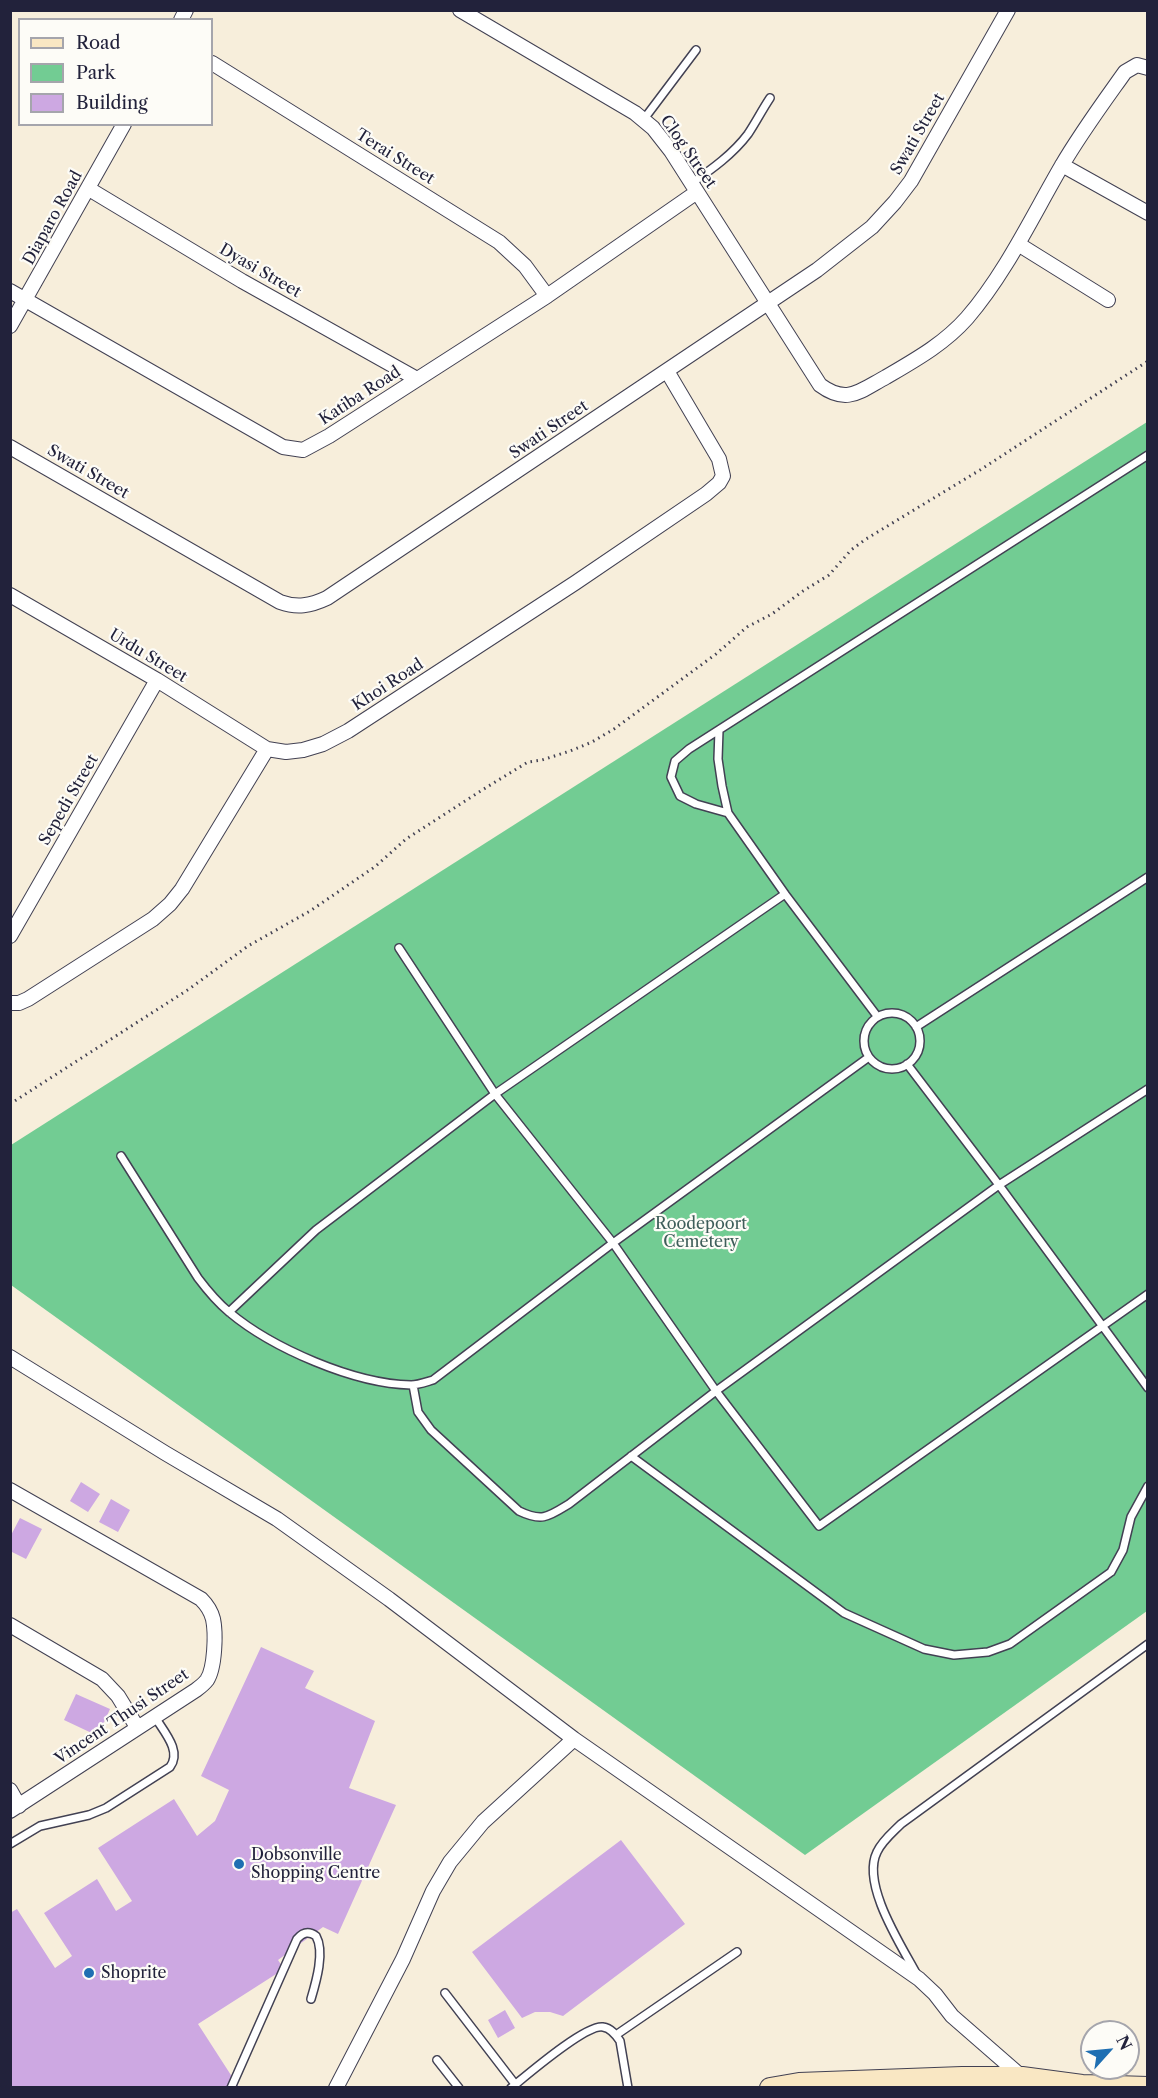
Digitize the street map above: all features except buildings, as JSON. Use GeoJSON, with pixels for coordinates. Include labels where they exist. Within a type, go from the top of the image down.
{"type":"FeatureCollection","features":[{"type":"Feature","properties":{"kind":"main road"},"geometry":{"type":"LineString","coordinates":[[770,2088],[799,2083],[876,2079],[1022,2077],[1082,2085],[1148,2087]]}},
{"type":"Feature","properties":{"kind":"street","name":"Clog Street"},"geometry":{"type":"LineString","coordinates":[[460,10],[644,119],[662,139],[820,385],[832,394],[851,395],[946,339],[980,302],[1018,244]]}},
{"type":"Feature","properties":{"kind":"street","name":"Swati Street"},"geometry":{"type":"LineString","coordinates":[[10,447],[280,602],[304,606],[327,598],[768,304],[844,250],[872,227],[896,202],[922,162],[1008,10]]}},
{"type":"Feature","properties":{"kind":"street","name":"Terai Street"},"geometry":{"type":"LineString","coordinates":[[213,64],[499,242],[525,266],[548,296]]}},
{"type":"Feature","properties":{"kind":"street"},"geometry":{"type":"LineString","coordinates":[[1108,300],[1018,244],[1062,165],[1125,72],[1137,65],[1148,68]]}},
{"type":"Feature","properties":{"kind":"street","name":"Diaparo Road"},"geometry":{"type":"LineString","coordinates":[[10,326],[123,126]]}},
{"type":"Feature","properties":{"kind":"street"},"geometry":{"type":"LineString","coordinates":[[1062,165],[1148,213]]}},
{"type":"Feature","properties":{"kind":"street","name":"Katiba Road"},"geometry":{"type":"LineString","coordinates":[[10,291],[283,447],[303,450],[313,446],[548,296],[694,188]]}},
{"type":"Feature","properties":{"kind":"street","name":"Dyasi Street"},"geometry":{"type":"LineString","coordinates":[[89,189],[242,281],[417,379]]}},
{"type":"Feature","properties":{"kind":"street","name":"Khoi Road"},"geometry":{"type":"LineString","coordinates":[[267,749],[286,752],[303,750],[323,744],[348,730],[566,589],[719,483],[723,476],[719,459],[667,371]]}},
{"type":"Feature","properties":{"kind":"street","name":"Urdu Street"},"geometry":{"type":"LineString","coordinates":[[10,595],[157,680],[267,749]]}},
{"type":"Feature","properties":{"kind":"street","name":"Sepedi Street"},"geometry":{"type":"LineString","coordinates":[[10,936],[157,680]]}},
{"type":"Feature","properties":{"kind":"street"},"geometry":{"type":"LineString","coordinates":[[10,1003],[19,1003],[27,999],[153,919],[170,904],[182,889],[267,749]]}},
{"type":"Feature","properties":{"kind":"street"},"geometry":{"type":"LineString","coordinates":[[10,1357],[277,1519],[389,1599],[574,1739],[919,1979],[935,1994],[952,2016],[1022,2077]]}},
{"type":"Feature","properties":{"kind":"street","name":"Vincent Thusi Street"},"geometry":{"type":"LineString","coordinates":[[10,1490],[194,1594],[209,1608],[213,1617],[214,1637],[210,1673],[196,1690],[15,1809]]}},
{"type":"Feature","properties":{"kind":"street"},"geometry":{"type":"LineString","coordinates":[[10,1625],[102,1679],[118,1696],[137,1727]]}},
{"type":"Feature","properties":{"kind":"street"},"geometry":{"type":"LineString","coordinates":[[336,2088],[403,1959],[433,1891],[450,1862],[483,1822],[574,1739]]}},
{"type":"Feature","properties":{"kind":"street"},"geometry":{"type":"LineString","coordinates":[[10,1790],[15,1809]]}},
{"type":"Feature","properties":{"kind":"lane"},"geometry":{"type":"LineString","coordinates":[[644,119],[696,50]]}},
{"type":"Feature","properties":{"kind":"lane"},"geometry":{"type":"LineString","coordinates":[[694,188],[736,148],[770,98]]}},
{"type":"Feature","properties":{"kind":"lane"},"geometry":{"type":"LineString","coordinates":[[728,813],[696,804],[680,796],[670,777],[675,761],[688,749],[1148,455]]}},
{"type":"Feature","properties":{"kind":"lane"},"geometry":{"type":"LineString","coordinates":[[719,730],[720,768],[728,813],[785,894],[877,1016]]}},
{"type":"Feature","properties":{"kind":"lane"},"geometry":{"type":"LineString","coordinates":[[916,1027],[1148,878]]}},
{"type":"Feature","properties":{"kind":"lane"},"geometry":{"type":"LineString","coordinates":[[229,1312],[316,1230],[495,1094],[785,894]]}},
{"type":"Feature","properties":{"kind":"lane"},"geometry":{"type":"LineString","coordinates":[[399,948],[495,1094],[613,1243],[716,1391],[819,1526],[1148,1294]]}},
{"type":"Feature","properties":{"kind":"lane"},"geometry":{"type":"LineString","coordinates":[[894,1012],[903,1015],[916,1027],[920,1043],[918,1052],[907,1064],[891,1069],[875,1063],[869,1057],[864,1049],[863,1039],[865,1030],[877,1016],[894,1012]]}},
{"type":"Feature","properties":{"kind":"lane"},"geometry":{"type":"LineString","coordinates":[[121,1156],[198,1278],[229,1312],[294,1353],[338,1370],[413,1385],[433,1380],[613,1243],[869,1057]]}},
{"type":"Feature","properties":{"kind":"lane"},"geometry":{"type":"LineString","coordinates":[[907,1064],[999,1185],[1148,1389]]}},
{"type":"Feature","properties":{"kind":"lane"},"geometry":{"type":"LineString","coordinates":[[413,1385],[418,1412],[431,1430],[519,1510],[535,1518],[551,1516],[716,1391],[999,1185],[1148,1089]]}},
{"type":"Feature","properties":{"kind":"lane"},"geometry":{"type":"LineString","coordinates":[[631,1456],[844,1613],[924,1649],[954,1655],[988,1652],[1010,1644],[1111,1572],[1123,1550],[1131,1517],[1148,1486]]}},
{"type":"Feature","properties":{"kind":"lane"},"geometry":{"type":"LineString","coordinates":[[919,1979],[875,1889],[873,1872],[875,1854],[884,1840],[901,1824],[1148,1644]]}},
{"type":"Feature","properties":{"kind":"lane"},"geometry":{"type":"LineString","coordinates":[[10,1844],[40,1826],[89,1815],[106,1808],[170,1767],[175,1755],[170,1741],[155,1717]]}},
{"type":"Feature","properties":{"kind":"lane"},"geometry":{"type":"LineString","coordinates":[[231,2088],[297,1939],[308,1932],[316,1936],[320,1948],[318,1976],[311,1999]]}},
{"type":"Feature","properties":{"kind":"lane"},"geometry":{"type":"LineString","coordinates":[[616,2035],[736,1952]]}},
{"type":"Feature","properties":{"kind":"lane"},"geometry":{"type":"LineString","coordinates":[[445,1993],[513,2086],[584,2032],[602,2026],[610,2029],[616,2035],[622,2050],[628,2088]]}},
{"type":"Feature","properties":{"kind":"lane"},"geometry":{"type":"LineString","coordinates":[[436,2060],[459,2088]]}},
{"type":"Feature","properties":{"kind":"path"},"geometry":{"type":"LineString","coordinates":[[10,1104],[189,989],[248,946],[310,911],[376,866],[406,839],[487,787],[528,762],[570,751],[614,729],[708,660],[747,627],[772,614],[829,575],[851,550],[866,539],[980,470],[1148,362]]}},
{"type":"Feature","properties":{"kind":"green space","name":"Roodepoort Cemetery"},"geometry":{"type":"Polygon","coordinates":[[[1147,422],[1147,1611],[805,1855],[11,1285],[11,1145],[1147,422]]]}},
{"type":"Feature","properties":{"kind":"place","name":"Dobsonville Shopping Centre"},"geometry":{"type":"Point","coordinates":[239,1864]}},
{"type":"Feature","properties":{"kind":"place","name":"Shoprite"},"geometry":{"type":"Point","coordinates":[89,1973]}}]}
